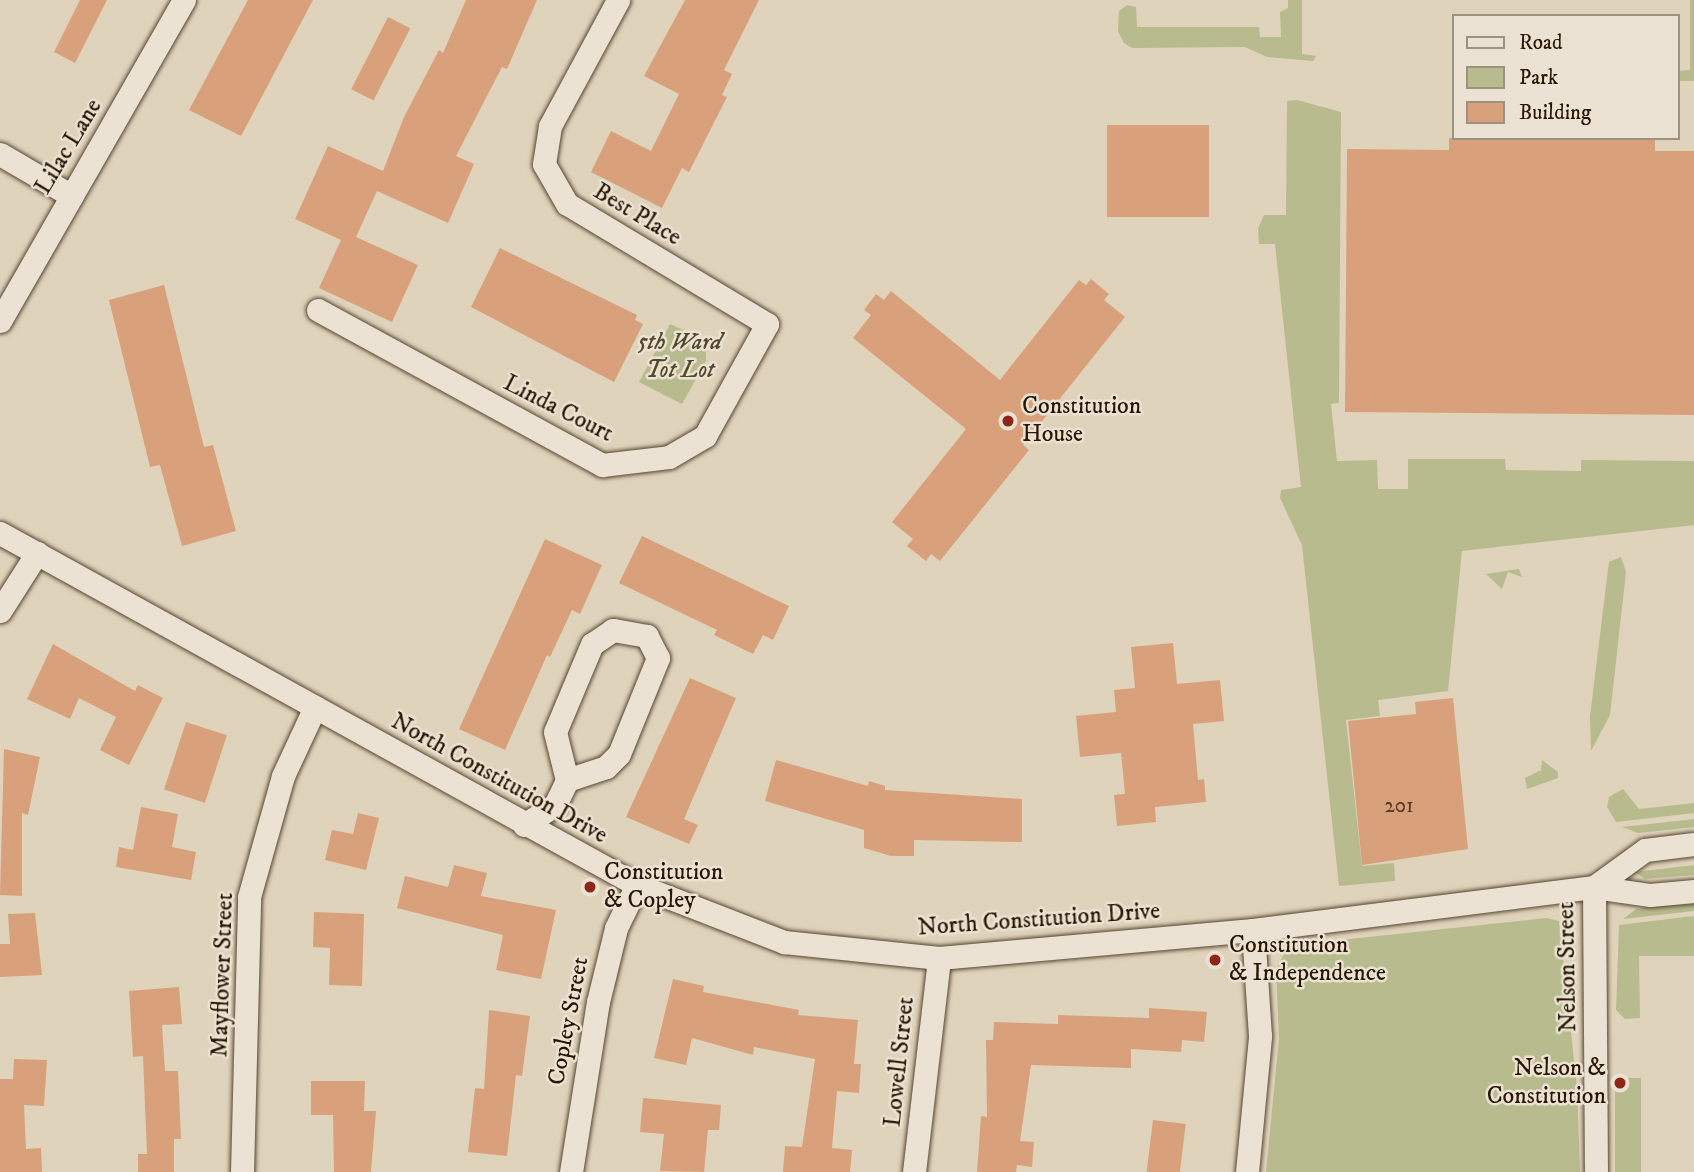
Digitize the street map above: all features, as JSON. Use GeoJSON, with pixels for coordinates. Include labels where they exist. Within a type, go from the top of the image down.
{"type":"FeatureCollection","features":[{"type":"Feature","properties":{"kind":"street","name":"Lilac Lane"},"geometry":{"type":"LineString","coordinates":[[0,321],[184,0]]}},
{"type":"Feature","properties":{"kind":"street","name":"Best Place"},"geometry":{"type":"LineString","coordinates":[[618,0],[550,126],[544,164],[567,204],[767,324]]}},
{"type":"Feature","properties":{"kind":"street"},"geometry":{"type":"LineString","coordinates":[[0,154],[72,196]]}},
{"type":"Feature","properties":{"kind":"street","name":"Linda Court"},"geometry":{"type":"LineString","coordinates":[[318,310],[602,465],[669,457],[705,436],[767,324]]}},
{"type":"Feature","properties":{"kind":"street","name":"North Constitution Drive"},"geometry":{"type":"LineString","coordinates":[[0,533],[524,825],[637,885],[784,942],[939,958],[1254,930],[1594,887],[1650,895],[1694,891]]}},
{"type":"Feature","properties":{"kind":"street"},"geometry":{"type":"LineString","coordinates":[[0,611],[37,553]]}},
{"type":"Feature","properties":{"kind":"street"},"geometry":{"type":"LineString","coordinates":[[524,825],[555,805],[566,780],[555,732],[592,644],[613,630],[646,636],[658,658],[619,754],[606,767],[566,780]]}},
{"type":"Feature","properties":{"kind":"street","name":"Mayflower Street"},"geometry":{"type":"LineString","coordinates":[[242,1172],[249,897],[283,776],[315,707]]}},
{"type":"Feature","properties":{"kind":"street","name":"North Constitution Drive"},"geometry":{"type":"LineString","coordinates":[[1594,887],[1645,850],[1694,844]]}},
{"type":"Feature","properties":{"kind":"street","name":"Copley Street"},"geometry":{"type":"LineString","coordinates":[[571,1172],[598,1002],[616,928],[637,885]]}},
{"type":"Feature","properties":{"kind":"street","name":"Nelson Street"},"geometry":{"type":"LineString","coordinates":[[1594,887],[1596,1172]]}},
{"type":"Feature","properties":{"kind":"street"},"geometry":{"type":"LineString","coordinates":[[1247,1172],[1260,1036],[1254,930]]}},
{"type":"Feature","properties":{"kind":"street","name":"Lowell Street"},"geometry":{"type":"LineString","coordinates":[[914,1172],[939,958]]}},
{"type":"Feature","properties":{"kind":"green space"},"geometry":{"type":"Polygon","coordinates":[[[1288,0],[1302,0],[1302,54],[1316,56],[1313,61],[1267,57],[1245,47],[1132,48],[1124,43],[1118,31],[1119,11],[1127,5],[1136,7],[1137,27],[1259,27],[1260,37],[1281,37],[1280,12],[1288,8],[1288,0]]]}},
{"type":"Feature","properties":{"kind":"green space"},"geometry":{"type":"Polygon","coordinates":[[[1690,0],[1694,0],[1694,81],[1680,81],[1680,71],[1690,70],[1690,0]]]}},
{"type":"Feature","properties":{"kind":"green space"},"geometry":{"type":"Polygon","coordinates":[[[1297,100],[1341,112],[1339,403],[1331,404],[1337,461],[1377,460],[1378,489],[1408,489],[1408,459],[1505,459],[1506,470],[1581,471],[1581,460],[1694,461],[1694,525],[1462,551],[1448,691],[1378,700],[1380,716],[1346,720],[1362,866],[1394,863],[1395,881],[1339,886],[1302,545],[1280,498],[1281,490],[1301,487],[1275,244],[1259,244],[1258,229],[1264,215],[1286,215],[1287,101],[1297,100]]]}},
{"type":"Feature","properties":{"kind":"green space","name":"5th Ward Tot Lot"},"geometry":{"type":"Polygon","coordinates":[[[670,324],[706,341],[706,361],[682,404],[639,382],[670,324]]]}},
{"type":"Feature","properties":{"kind":"green space"},"geometry":{"type":"Polygon","coordinates":[[[1621,557],[1626,572],[1610,715],[1591,751],[1590,716],[1609,562],[1621,557]]]}},
{"type":"Feature","properties":{"kind":"green space"},"geometry":{"type":"Polygon","coordinates":[[[1519,569],[1522,577],[1508,572],[1502,589],[1486,574],[1519,569]]]}},
{"type":"Feature","properties":{"kind":"green space"},"geometry":{"type":"Polygon","coordinates":[[[1542,760],[1558,772],[1558,778],[1527,789],[1525,778],[1541,770],[1542,760]]]}},
{"type":"Feature","properties":{"kind":"green space"},"geometry":{"type":"Polygon","coordinates":[[[1623,789],[1639,809],[1694,803],[1694,813],[1616,822],[1607,807],[1609,797],[1623,789]]]}},
{"type":"Feature","properties":{"kind":"green space"},"geometry":{"type":"Polygon","coordinates":[[[1694,819],[1694,827],[1638,833],[1622,827],[1694,819]]]}},
{"type":"Feature","properties":{"kind":"green space"},"geometry":{"type":"Polygon","coordinates":[[[1694,865],[1694,875],[1645,879],[1635,872],[1694,865]]]}},
{"type":"Feature","properties":{"kind":"green space"},"geometry":{"type":"Polygon","coordinates":[[[1694,902],[1694,911],[1623,919],[1636,909],[1694,902]]]}},
{"type":"Feature","properties":{"kind":"green space"},"geometry":{"type":"Polygon","coordinates":[[[1694,916],[1694,956],[1639,956],[1640,1018],[1625,1019],[1616,1010],[1619,925],[1694,916]]]}},
{"type":"Feature","properties":{"kind":"green space"},"geometry":{"type":"Polygon","coordinates":[[[1547,918],[1559,921],[1577,1088],[1580,1172],[1266,1172],[1279,1039],[1276,969],[1286,950],[1293,945],[1547,918]]]}},
{"type":"Feature","properties":{"kind":"green space"},"geometry":{"type":"Polygon","coordinates":[[[1615,1078],[1641,1078],[1641,1172],[1615,1172],[1615,1078]]]}},
{"type":"Feature","properties":{"kind":"building"},"geometry":{"type":"Polygon","coordinates":[[[80,0],[107,0],[75,63],[54,52],[80,0]]]}},
{"type":"Feature","properties":{"kind":"building"},"geometry":{"type":"Polygon","coordinates":[[[248,0],[313,0],[241,136],[189,110],[248,0]]]}},
{"type":"Feature","properties":{"kind":"building"},"geometry":{"type":"Polygon","coordinates":[[[466,0],[537,0],[507,69],[502,67],[456,156],[474,164],[448,223],[377,191],[356,237],[418,265],[392,322],[319,288],[341,240],[295,219],[328,146],[383,171],[404,117],[439,50],[443,53],[466,0]]]}},
{"type":"Feature","properties":{"kind":"building"},"geometry":{"type":"Polygon","coordinates":[[[685,0],[759,0],[724,70],[732,74],[722,95],[727,97],[689,172],[682,168],[662,208],[591,172],[611,131],[651,151],[679,94],[644,76],[685,0]]]}},
{"type":"Feature","properties":{"kind":"building"},"geometry":{"type":"Polygon","coordinates":[[[388,17],[410,28],[374,101],[351,89],[388,17]]]}},
{"type":"Feature","properties":{"kind":"building"},"geometry":{"type":"Polygon","coordinates":[[[1107,125],[1209,125],[1209,217],[1107,217],[1107,125]]]}},
{"type":"Feature","properties":{"kind":"building"},"geometry":{"type":"Polygon","coordinates":[[[1449,138],[1452,138],[1655,140],[1655,151],[1694,151],[1694,415],[1345,412],[1347,149],[1449,150],[1449,138]]]}},
{"type":"Feature","properties":{"kind":"building"},"geometry":{"type":"Polygon","coordinates":[[[500,248],[637,315],[635,320],[643,324],[614,382],[471,307],[500,248]]]}},
{"type":"Feature","properties":{"kind":"building","name":"Constitution House"},"geometry":{"type":"Polygon","coordinates":[[[1091,279],[1109,294],[1104,300],[1125,317],[1023,445],[1029,450],[940,561],[931,554],[926,561],[907,546],[913,539],[892,522],[966,429],[853,338],[871,315],[864,310],[876,294],[884,300],[891,291],[1000,380],[1079,280],[1086,285],[1091,279]]]}},
{"type":"Feature","properties":{"kind":"building"},"geometry":{"type":"Polygon","coordinates":[[[164,285],[204,447],[213,445],[236,531],[182,546],[160,465],[150,467],[109,300],[164,285]]]}},
{"type":"Feature","properties":{"kind":"building"},"geometry":{"type":"Polygon","coordinates":[[[642,536],[789,606],[773,640],[763,635],[753,654],[714,635],[717,630],[619,583],[642,536]]]}},
{"type":"Feature","properties":{"kind":"building"},"geometry":{"type":"Polygon","coordinates":[[[545,539],[602,565],[580,614],[572,610],[550,657],[547,655],[505,750],[459,729],[545,539]]]}},
{"type":"Feature","properties":{"kind":"building"},"geometry":{"type":"Polygon","coordinates":[[[1173,643],[1177,684],[1220,680],[1224,721],[1193,724],[1198,780],[1204,779],[1206,802],[1155,807],[1156,822],[1117,826],[1114,795],[1125,794],[1121,753],[1080,757],[1076,716],[1116,712],[1114,690],[1135,688],[1131,647],[1173,643]]]}},
{"type":"Feature","properties":{"kind":"building"},"geometry":{"type":"Polygon","coordinates":[[[53,644],[135,691],[138,685],[163,698],[129,765],[100,750],[116,717],[79,698],[70,719],[27,699],[53,644]]]}},
{"type":"Feature","properties":{"kind":"building"},"geometry":{"type":"Polygon","coordinates":[[[690,678],[736,698],[684,819],[698,825],[689,844],[626,817],[690,678]]]}},
{"type":"Feature","properties":{"kind":"building"},"geometry":{"type":"Polygon","coordinates":[[[1453,698],[1468,849],[1362,865],[1348,721],[1416,714],[1415,702],[1453,698]]]}},
{"type":"Feature","properties":{"kind":"building"},"geometry":{"type":"Polygon","coordinates":[[[186,722],[227,735],[205,803],[164,790],[186,722]]]}},
{"type":"Feature","properties":{"kind":"building"},"geometry":{"type":"Polygon","coordinates":[[[4,749],[40,757],[28,815],[22,813],[22,896],[0,895],[4,749]]]}},
{"type":"Feature","properties":{"kind":"building"},"geometry":{"type":"Polygon","coordinates":[[[776,760],[868,786],[869,781],[885,786],[885,790],[1022,799],[1022,842],[914,840],[914,856],[891,856],[864,848],[864,830],[765,801],[776,760]]]}},
{"type":"Feature","properties":{"kind":"building"},"geometry":{"type":"Polygon","coordinates":[[[141,807],[178,814],[172,847],[196,852],[191,880],[116,867],[119,847],[133,850],[141,807]]]}},
{"type":"Feature","properties":{"kind":"building"},"geometry":{"type":"Polygon","coordinates":[[[358,813],[379,818],[366,870],[325,860],[332,830],[353,834],[358,813]]]}},
{"type":"Feature","properties":{"kind":"building"},"geometry":{"type":"Polygon","coordinates":[[[454,865],[487,873],[481,896],[556,910],[541,979],[496,970],[503,935],[397,908],[405,876],[448,887],[454,865]]]}},
{"type":"Feature","properties":{"kind":"building"},"geometry":{"type":"Polygon","coordinates":[[[314,912],[364,914],[362,986],[329,985],[330,948],[313,947],[314,912]]]}},
{"type":"Feature","properties":{"kind":"building"},"geometry":{"type":"Polygon","coordinates":[[[35,913],[42,975],[0,977],[0,944],[10,944],[8,914],[35,913]]]}},
{"type":"Feature","properties":{"kind":"building"},"geometry":{"type":"Polygon","coordinates":[[[673,979],[704,986],[703,992],[799,1010],[798,1015],[858,1020],[854,1064],[861,1064],[859,1093],[837,1091],[832,1148],[852,1150],[850,1172],[783,1172],[785,1146],[802,1147],[815,1059],[754,1047],[753,1055],[692,1038],[686,1065],[654,1058],[673,979]]]}},
{"type":"Feature","properties":{"kind":"building"},"geometry":{"type":"Polygon","coordinates":[[[179,987],[182,1024],[162,1025],[165,1071],[178,1071],[181,1139],[174,1139],[174,1172],[138,1172],[138,1154],[147,1154],[143,1056],[133,1057],[129,991],[179,987]]]}},
{"type":"Feature","properties":{"kind":"building"},"geometry":{"type":"Polygon","coordinates":[[[1149,1008],[1207,1012],[1204,1042],[1182,1040],[1181,1052],[1131,1049],[1131,1068],[1031,1065],[1020,1141],[1034,1142],[1032,1167],[1017,1165],[1016,1172],[977,1172],[981,1116],[987,1117],[986,1040],[993,1040],[994,1022],[1058,1024],[1058,1015],[1149,1018],[1149,1008]]]}},
{"type":"Feature","properties":{"kind":"building"},"geometry":{"type":"Polygon","coordinates":[[[489,1010],[530,1016],[522,1076],[516,1075],[507,1156],[468,1152],[475,1088],[484,1089],[489,1010]]]}},
{"type":"Feature","properties":{"kind":"building"},"geometry":{"type":"Polygon","coordinates":[[[14,1059],[47,1060],[44,1106],[24,1105],[26,1149],[41,1148],[42,1172],[0,1172],[0,1079],[13,1079],[14,1059]]]}},
{"type":"Feature","properties":{"kind":"building"},"geometry":{"type":"Polygon","coordinates":[[[311,1081],[365,1081],[364,1111],[376,1111],[371,1172],[334,1172],[333,1115],[311,1115],[311,1081]]]}},
{"type":"Feature","properties":{"kind":"building"},"geometry":{"type":"Polygon","coordinates":[[[643,1098],[721,1105],[719,1130],[708,1130],[704,1172],[660,1171],[664,1134],[640,1132],[643,1098]]]}},
{"type":"Feature","properties":{"kind":"building"},"geometry":{"type":"Polygon","coordinates":[[[1153,1120],[1186,1124],[1180,1172],[1147,1172],[1153,1120]]]}},
{"type":"Feature","properties":{"kind":"place","name":"Constitution House"},"geometry":{"type":"Point","coordinates":[1008,421]}},
{"type":"Feature","properties":{"kind":"place","name":"Constitution & Copley"},"geometry":{"type":"Point","coordinates":[590,887]}},
{"type":"Feature","properties":{"kind":"place","name":"Constitution & Independence"},"geometry":{"type":"Point","coordinates":[1215,960]}},
{"type":"Feature","properties":{"kind":"place","name":"Nelson & Constitution"},"geometry":{"type":"Point","coordinates":[1620,1083]}}]}
